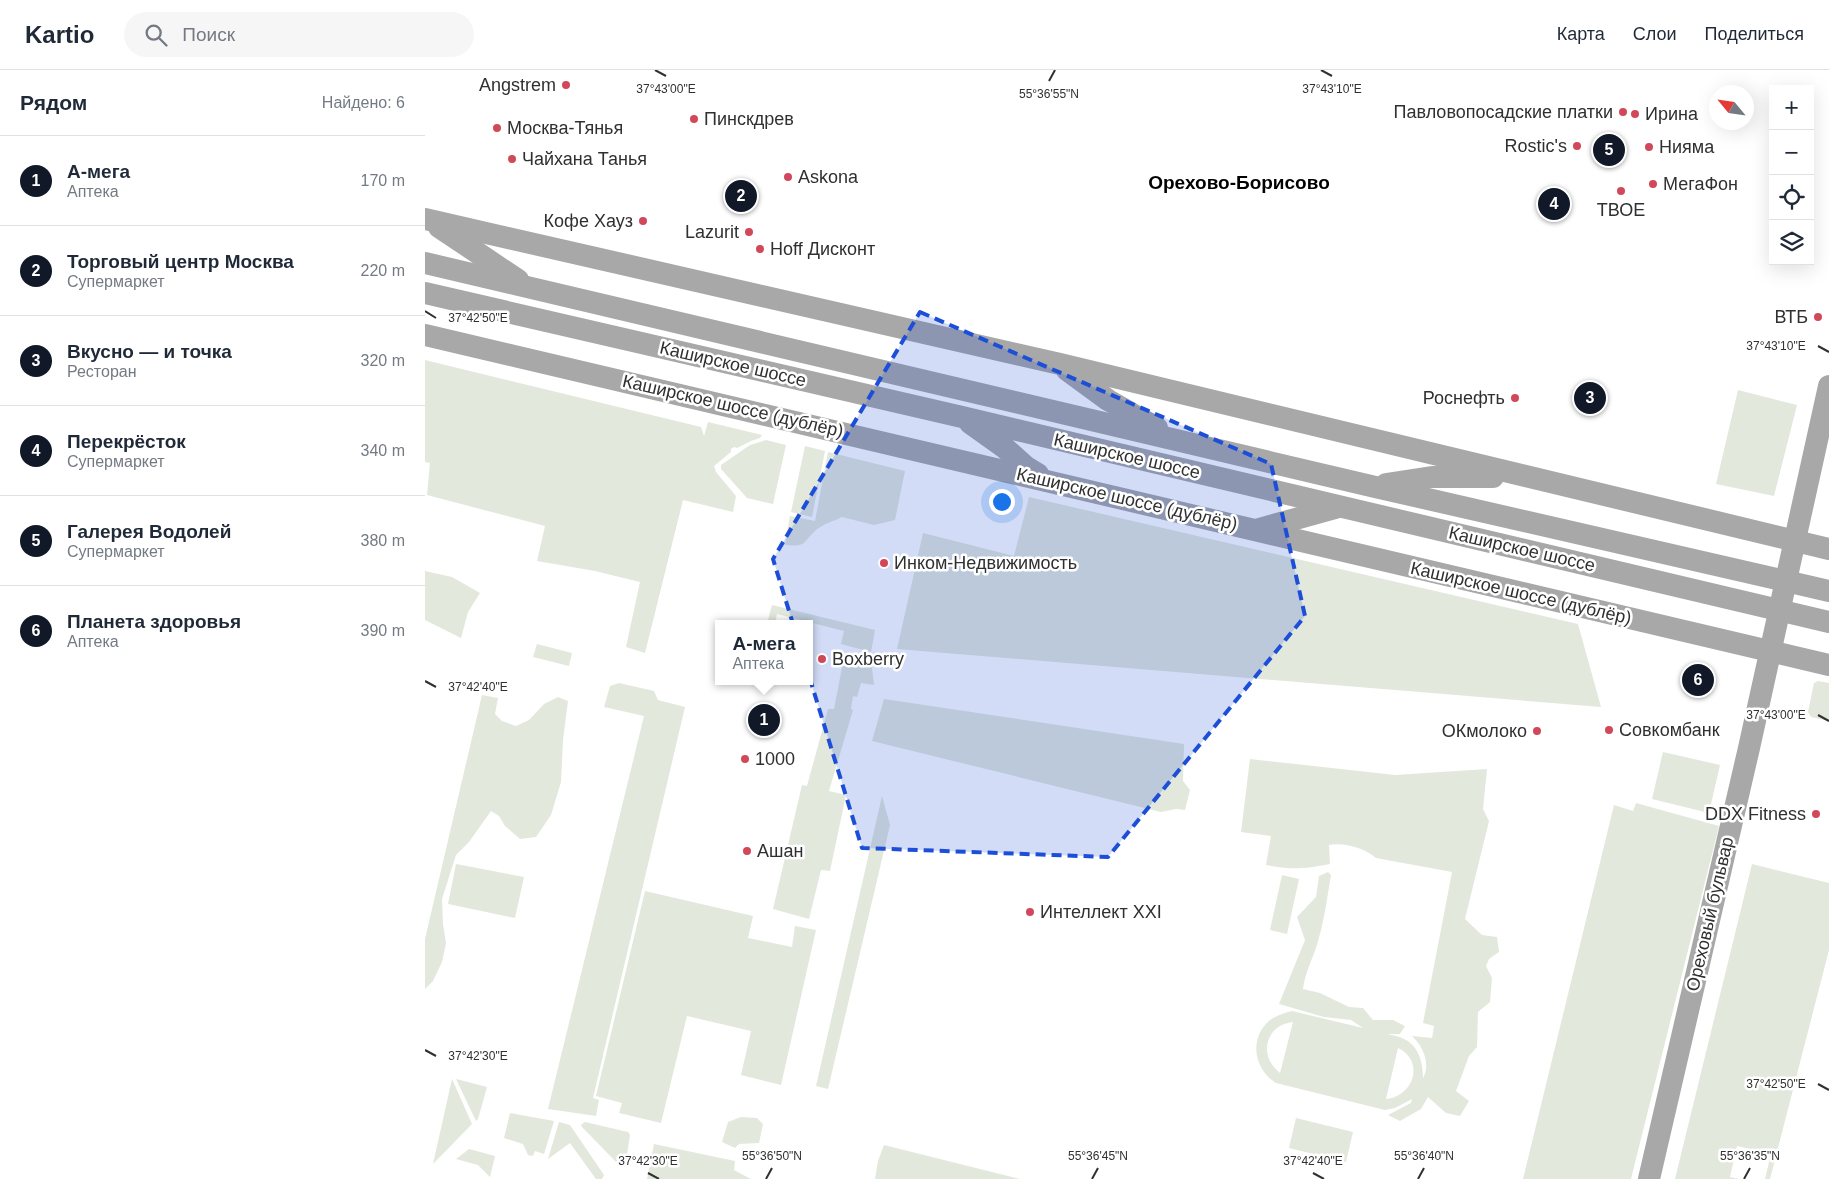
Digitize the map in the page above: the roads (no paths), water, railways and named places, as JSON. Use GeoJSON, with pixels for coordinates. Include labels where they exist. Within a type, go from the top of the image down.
{"type":"FeatureCollection","features":[{"type":"Feature","properties":{"kind":"main road"},"geometry":{"type":"LineString","coordinates":[[427,219],[531,289]]}},
{"type":"Feature","properties":{"kind":"main road"},"geometry":{"type":"LineString","coordinates":[[427,219],[1060,364],[1829,549]]}},
{"type":"Feature","properties":{"kind":"main road","name":"Каширское шоссе"},"geometry":{"type":"LineString","coordinates":[[425,263],[1371,486],[1829,591]]}},
{"type":"Feature","properties":{"kind":"main road","name":"Каширское шоссе"},"geometry":{"type":"LineString","coordinates":[[425,293],[962,417],[1829,622]]}},
{"type":"Feature","properties":{"kind":"main road","name":"Каширское шоссе (дублёр)"},"geometry":{"type":"LineString","coordinates":[[425,334],[1829,665]]}},
{"type":"Feature","properties":{"kind":"main road"},"geometry":{"type":"LineString","coordinates":[[1060,364],[1108,400],[1179,440]]}},
{"type":"Feature","properties":{"kind":"main road","name":"Ореховый бульвар"},"geometry":{"type":"LineString","coordinates":[[1649,1179],[1828,392]]}},
{"type":"Feature","properties":{"kind":"main road"},"geometry":{"type":"LineString","coordinates":[[962,417],[1005,448],[1025,466],[1050,481]]}},
{"type":"Feature","properties":{"kind":"main road"},"geometry":{"type":"LineString","coordinates":[[1371,486],[1432,477],[1529,477]]}},
{"type":"Feature","properties":{"kind":"main road"},"geometry":{"type":"LineString","coordinates":[[1256,530],[1341,506]]}},
{"type":"Feature","properties":{"kind":"place","name":"Angstrem"},"geometry":{"type":"Point","coordinates":[566,85]}},
{"type":"Feature","properties":{"kind":"place","name":"Павловопосадские платки"},"geometry":{"type":"Point","coordinates":[1623,112]}},
{"type":"Feature","properties":{"kind":"place","name":"Ирина"},"geometry":{"type":"Point","coordinates":[1635,114]}},
{"type":"Feature","properties":{"kind":"place","name":"Пинскдрев"},"geometry":{"type":"Point","coordinates":[694,119]}},
{"type":"Feature","properties":{"kind":"place","name":"Москва-Тянья"},"geometry":{"type":"Point","coordinates":[497,128]}},
{"type":"Feature","properties":{"kind":"place","name":"Rostic's"},"geometry":{"type":"Point","coordinates":[1577,146]}},
{"type":"Feature","properties":{"kind":"place","name":"Нияма"},"geometry":{"type":"Point","coordinates":[1649,147]}},
{"type":"Feature","properties":{"kind":"place","name":"Галерея Водолей"},"geometry":{"type":"Point","coordinates":[1609,150]}},
{"type":"Feature","properties":{"kind":"place","name":"Чайхана Танья"},"geometry":{"type":"Point","coordinates":[512,159]}},
{"type":"Feature","properties":{"kind":"place","name":"Askona"},"geometry":{"type":"Point","coordinates":[788,177]}},
{"type":"Feature","properties":{"kind":"place","name":"МегаФон"},"geometry":{"type":"Point","coordinates":[1653,184]}},
{"type":"Feature","properties":{"kind":"place","name":"ТВОЕ"},"geometry":{"type":"Point","coordinates":[1621,191]}},
{"type":"Feature","properties":{"kind":"place","name":"Торговый центр Москва"},"geometry":{"type":"Point","coordinates":[741,196]}},
{"type":"Feature","properties":{"kind":"place","name":"Перекрёсток"},"geometry":{"type":"Point","coordinates":[1554,204]}},
{"type":"Feature","properties":{"kind":"place","name":"Кофе Хауз"},"geometry":{"type":"Point","coordinates":[643,221]}},
{"type":"Feature","properties":{"kind":"place","name":"Lazurit"},"geometry":{"type":"Point","coordinates":[749,232]}},
{"type":"Feature","properties":{"kind":"place","name":"Hoff Дисконт"},"geometry":{"type":"Point","coordinates":[760,249]}},
{"type":"Feature","properties":{"kind":"place","name":"ВТБ"},"geometry":{"type":"Point","coordinates":[1818,317]}},
{"type":"Feature","properties":{"kind":"place","name":"Роснефть"},"geometry":{"type":"Point","coordinates":[1515,398]}},
{"type":"Feature","properties":{"kind":"place","name":"Вкусно — и точка"},"geometry":{"type":"Point","coordinates":[1590,398]}},
{"type":"Feature","properties":{"kind":"place","name":"Инком-Недвижимость"},"geometry":{"type":"Point","coordinates":[884,563]}},
{"type":"Feature","properties":{"kind":"place","name":"Boxberry"},"geometry":{"type":"Point","coordinates":[822,659]}},
{"type":"Feature","properties":{"kind":"place","name":"Планета здоровья"},"geometry":{"type":"Point","coordinates":[1698,680]}},
{"type":"Feature","properties":{"kind":"place","name":"А-мега"},"geometry":{"type":"Point","coordinates":[764,720]}},
{"type":"Feature","properties":{"kind":"place","name":"Совкомбанк"},"geometry":{"type":"Point","coordinates":[1609,730]}},
{"type":"Feature","properties":{"kind":"place","name":"ОКмолоко"},"geometry":{"type":"Point","coordinates":[1537,731]}},
{"type":"Feature","properties":{"kind":"place","name":"1000"},"geometry":{"type":"Point","coordinates":[745,759]}},
{"type":"Feature","properties":{"kind":"place","name":"DDX Fitness"},"geometry":{"type":"Point","coordinates":[1816,814]}},
{"type":"Feature","properties":{"kind":"place","name":"Ашан"},"geometry":{"type":"Point","coordinates":[747,851]}},
{"type":"Feature","properties":{"kind":"place","name":"Интеллект XXI"},"geometry":{"type":"Point","coordinates":[1030,912]}},
{"type":"Feature","properties":{"kind":"district","name":"Орехово-Борисово"},"geometry":{"type":"Point","coordinates":[1239,182]}}]}
